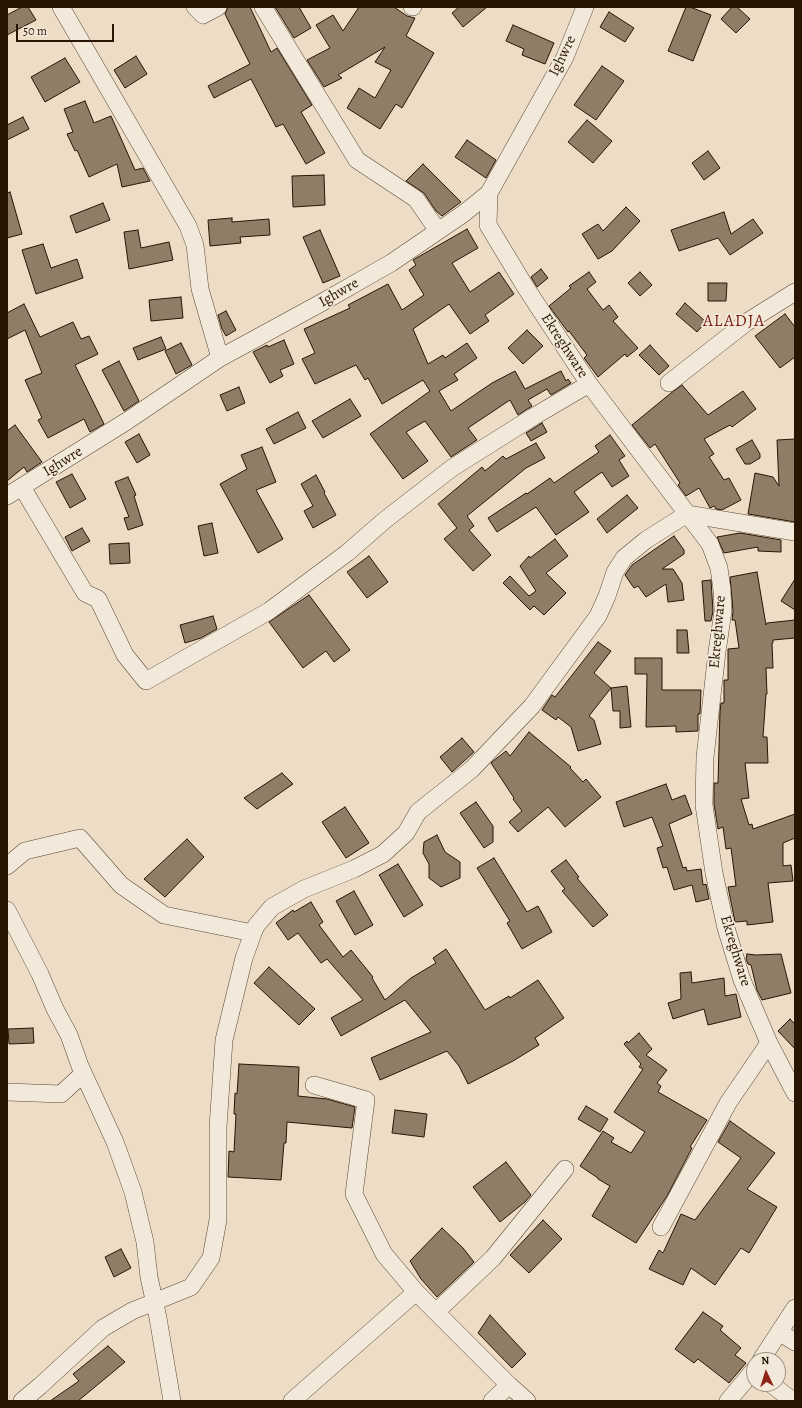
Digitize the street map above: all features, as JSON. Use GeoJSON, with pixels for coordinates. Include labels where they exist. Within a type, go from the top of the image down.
{"type":"FeatureCollection","features":[{"type":"Feature","properties":{"kind":"street"},"geometry":{"type":"LineString","coordinates":[[61,7],[188,226],[195,245],[200,289],[220,358]]}},
{"type":"Feature","properties":{"kind":"street"},"geometry":{"type":"LineString","coordinates":[[195,7],[202,15],[218,7]]}},
{"type":"Feature","properties":{"kind":"street"},"geometry":{"type":"LineString","coordinates":[[263,7],[357,160],[416,199],[438,230]]}},
{"type":"Feature","properties":{"kind":"street","name":"Ighwre"},"geometry":{"type":"LineString","coordinates":[[7,496],[127,421],[220,358],[391,263],[463,214],[488,193],[565,56],[585,7]]}},
{"type":"Feature","properties":{"kind":"street"},"geometry":{"type":"LineString","coordinates":[[463,214],[488,225],[488,193]]}},
{"type":"Feature","properties":{"kind":"street","name":"Ekreghware"},"geometry":{"type":"LineString","coordinates":[[488,225],[526,288],[589,384],[710,544],[718,568],[722,590],[723,611],[705,757],[704,805],[714,873],[726,928],[742,980],[769,1043],[795,1093]]}},
{"type":"Feature","properties":{"kind":"street"},"geometry":{"type":"LineString","coordinates":[[669,383],[747,322],[795,292]]}},
{"type":"Feature","properties":{"kind":"street"},"geometry":{"type":"LineString","coordinates":[[22,487],[85,593],[98,599],[125,655],[146,680],[269,611],[347,553],[384,520],[452,468],[589,384]]}},
{"type":"Feature","properties":{"kind":"street"},"geometry":{"type":"LineString","coordinates":[[22,1401],[46,1381],[102,1328],[132,1311],[191,1288],[211,1258],[218,1220],[218,1127],[224,1040],[244,958],[253,933],[256,926],[272,908],[304,889],[354,869],[383,854],[406,833],[418,812],[472,769],[532,706],[598,616],[615,572],[624,558],[646,540],[687,514],[795,532]]}},
{"type":"Feature","properties":{"kind":"street"},"geometry":{"type":"LineString","coordinates":[[7,866],[25,851],[80,838],[121,884],[164,915],[253,933]]}},
{"type":"Feature","properties":{"kind":"street"},"geometry":{"type":"LineString","coordinates":[[7,910],[40,974],[55,1009],[69,1036],[84,1074],[115,1142],[133,1192],[145,1242],[149,1277],[155,1302],[172,1401]]}},
{"type":"Feature","properties":{"kind":"street"},"geometry":{"type":"LineString","coordinates":[[661,1227],[728,1103],[769,1043]]}},
{"type":"Feature","properties":{"kind":"street"},"geometry":{"type":"LineString","coordinates":[[7,1092],[61,1094],[84,1074]]}},
{"type":"Feature","properties":{"kind":"street"},"geometry":{"type":"LineString","coordinates":[[314,1085],[366,1100],[354,1194],[384,1254],[416,1292],[527,1401]]}},
{"type":"Feature","properties":{"kind":"street"},"geometry":{"type":"LineString","coordinates":[[437,1311],[493,1258],[565,1169]]}},
{"type":"Feature","properties":{"kind":"street"},"geometry":{"type":"LineString","coordinates":[[292,1401],[416,1292]]}},
{"type":"Feature","properties":{"kind":"street"},"geometry":{"type":"LineString","coordinates":[[766,1352],[795,1308]]}},
{"type":"Feature","properties":{"kind":"street"},"geometry":{"type":"LineString","coordinates":[[779,1332],[795,1342]]}},
{"type":"Feature","properties":{"kind":"street"},"geometry":{"type":"LineString","coordinates":[[728,1401],[746,1380]]}},
{"type":"Feature","properties":{"kind":"street"},"geometry":{"type":"LineString","coordinates":[[492,1401],[509,1385]]}},
{"type":"Feature","properties":{"kind":"street"},"geometry":{"type":"LineString","coordinates":[[781,1392],[792,1401]]}},
{"type":"Feature","properties":{"kind":"building"},"geometry":{"type":"Polygon","coordinates":[[[22,7],[28,7],[36,20],[7,35],[7,15],[22,7]]]}},
{"type":"Feature","properties":{"kind":"building"},"geometry":{"type":"Polygon","coordinates":[[[228,7],[250,7],[271,52],[277,48],[312,105],[301,112],[325,153],[306,164],[283,124],[276,127],[251,79],[214,98],[208,86],[250,64],[225,14],[228,7]]]}},
{"type":"Feature","properties":{"kind":"building"},"geometry":{"type":"Polygon","coordinates":[[[275,7],[299,7],[311,28],[294,38],[275,7]]]}},
{"type":"Feature","properties":{"kind":"building"},"geometry":{"type":"Polygon","coordinates":[[[359,7],[394,7],[407,16],[415,18],[406,36],[434,53],[402,108],[396,104],[380,129],[347,108],[359,88],[375,98],[391,70],[375,62],[385,47],[338,75],[342,78],[324,87],[307,60],[330,48],[316,25],[333,15],[343,31],[359,7]]]}},
{"type":"Feature","properties":{"kind":"building"},"geometry":{"type":"Polygon","coordinates":[[[459,7],[487,7],[463,27],[452,13],[459,7]]]}},
{"type":"Feature","properties":{"kind":"building"},"geometry":{"type":"Polygon","coordinates":[[[686,7],[690,7],[711,15],[693,61],[668,51],[686,7]]]}},
{"type":"Feature","properties":{"kind":"building"},"geometry":{"type":"Polygon","coordinates":[[[732,7],[737,7],[750,19],[736,33],[721,19],[732,7]]]}},
{"type":"Feature","properties":{"kind":"building"},"geometry":{"type":"Polygon","coordinates":[[[609,12],[634,28],[625,42],[600,27],[609,12]]]}},
{"type":"Feature","properties":{"kind":"building"},"geometry":{"type":"Polygon","coordinates":[[[513,25],[554,43],[545,64],[522,55],[524,49],[506,41],[513,25]]]}},
{"type":"Feature","properties":{"kind":"building"},"geometry":{"type":"Polygon","coordinates":[[[136,56],[147,74],[125,88],[114,70],[136,56]]]}},
{"type":"Feature","properties":{"kind":"building"},"geometry":{"type":"Polygon","coordinates":[[[65,58],[80,82],[45,102],[31,77],[65,58]]]}},
{"type":"Feature","properties":{"kind":"building"},"geometry":{"type":"Polygon","coordinates":[[[602,66],[624,81],[596,120],[574,105],[602,66]]]}},
{"type":"Feature","properties":{"kind":"building"},"geometry":{"type":"Polygon","coordinates":[[[85,101],[94,123],[111,116],[135,170],[143,168],[150,181],[122,187],[117,164],[89,177],[77,150],[75,151],[67,134],[73,132],[64,109],[85,101]]]}},
{"type":"Feature","properties":{"kind":"building"},"geometry":{"type":"Polygon","coordinates":[[[23,117],[29,129],[7,140],[7,125],[23,117]]]}},
{"type":"Feature","properties":{"kind":"building"},"geometry":{"type":"Polygon","coordinates":[[[587,120],[612,141],[593,163],[568,142],[587,120]]]}},
{"type":"Feature","properties":{"kind":"building"},"geometry":{"type":"Polygon","coordinates":[[[467,140],[496,160],[486,178],[455,157],[467,140]]]}},
{"type":"Feature","properties":{"kind":"building"},"geometry":{"type":"Polygon","coordinates":[[[708,151],[720,168],[704,180],[692,163],[708,151]]]}},
{"type":"Feature","properties":{"kind":"building"},"geometry":{"type":"Polygon","coordinates":[[[423,164],[461,202],[442,216],[436,211],[424,193],[406,181],[423,164]]]}},
{"type":"Feature","properties":{"kind":"building"},"geometry":{"type":"Polygon","coordinates":[[[324,175],[325,205],[293,207],[292,176],[324,175]]]}},
{"type":"Feature","properties":{"kind":"building"},"geometry":{"type":"Polygon","coordinates":[[[10,192],[22,234],[7,238],[7,193],[10,192]]]}},
{"type":"Feature","properties":{"kind":"building"},"geometry":{"type":"Polygon","coordinates":[[[103,203],[110,220],[76,233],[70,216],[103,203]]]}},
{"type":"Feature","properties":{"kind":"building"},"geometry":{"type":"Polygon","coordinates":[[[626,207],[640,221],[612,251],[598,259],[582,234],[598,224],[603,231],[626,207]]]}},
{"type":"Feature","properties":{"kind":"building"},"geometry":{"type":"Polygon","coordinates":[[[724,212],[731,234],[753,219],[763,233],[730,255],[718,238],[679,251],[671,230],[724,212]]]}},
{"type":"Feature","properties":{"kind":"building"},"geometry":{"type":"Polygon","coordinates":[[[232,218],[232,222],[269,219],[270,235],[240,237],[241,243],[210,246],[208,220],[232,218]]]}},
{"type":"Feature","properties":{"kind":"building"},"geometry":{"type":"Polygon","coordinates":[[[467,229],[478,248],[452,263],[470,292],[499,272],[514,294],[485,315],[489,321],[470,334],[449,304],[413,329],[428,364],[443,355],[445,358],[467,343],[477,358],[454,374],[458,380],[439,391],[451,411],[492,383],[515,371],[525,389],[561,371],[566,381],[568,379],[571,383],[551,395],[547,389],[528,400],[532,406],[518,415],[510,400],[468,428],[477,440],[451,457],[425,421],[406,432],[428,461],[403,479],[370,434],[430,391],[423,380],[382,404],[368,378],[365,380],[356,365],[315,384],[302,359],[315,353],[304,329],[350,308],[348,305],[388,284],[402,310],[424,295],[409,270],[416,265],[413,260],[467,229]]]}},
{"type":"Feature","properties":{"kind":"building"},"geometry":{"type":"Polygon","coordinates":[[[138,230],[141,248],[169,242],[173,260],[129,269],[124,232],[138,230]]]}},
{"type":"Feature","properties":{"kind":"building"},"geometry":{"type":"Polygon","coordinates":[[[320,230],[340,276],[323,283],[303,237],[320,230]]]}},
{"type":"Feature","properties":{"kind":"building"},"geometry":{"type":"Polygon","coordinates":[[[43,244],[51,268],[77,259],[83,278],[36,294],[22,250],[43,244]]]}},
{"type":"Feature","properties":{"kind":"building"},"geometry":{"type":"Polygon","coordinates":[[[541,269],[548,278],[537,287],[531,277],[541,269]]]}},
{"type":"Feature","properties":{"kind":"building"},"geometry":{"type":"Polygon","coordinates":[[[589,272],[596,282],[587,289],[603,310],[609,305],[618,317],[613,321],[638,348],[627,357],[625,354],[598,377],[584,358],[587,355],[549,306],[571,288],[569,286],[589,272]]]}},
{"type":"Feature","properties":{"kind":"building"},"geometry":{"type":"Polygon","coordinates":[[[640,272],[652,285],[640,296],[628,283],[640,272]]]}},
{"type":"Feature","properties":{"kind":"building"},"geometry":{"type":"Polygon","coordinates":[[[708,283],[727,283],[726,301],[708,301],[708,283]]]}},
{"type":"Feature","properties":{"kind":"building"},"geometry":{"type":"Polygon","coordinates":[[[181,297],[183,318],[151,321],[149,300],[181,297]]]}},
{"type":"Feature","properties":{"kind":"building"},"geometry":{"type":"Polygon","coordinates":[[[685,303],[706,322],[697,332],[676,314],[685,303]]]}},
{"type":"Feature","properties":{"kind":"building"},"geometry":{"type":"Polygon","coordinates":[[[24,304],[40,337],[73,322],[81,339],[89,336],[98,354],[75,365],[104,424],[90,432],[84,419],[48,438],[38,420],[42,418],[25,380],[42,373],[25,330],[7,339],[7,313],[24,304]]]}},
{"type":"Feature","properties":{"kind":"building"},"geometry":{"type":"Polygon","coordinates":[[[226,311],[236,330],[226,336],[222,329],[218,315],[226,311]]]}},
{"type":"Feature","properties":{"kind":"building"},"geometry":{"type":"Polygon","coordinates":[[[785,314],[795,327],[795,357],[780,368],[755,336],[785,314]]]}},
{"type":"Feature","properties":{"kind":"building"},"geometry":{"type":"Polygon","coordinates":[[[527,330],[543,346],[523,364],[508,348],[527,330]]]}},
{"type":"Feature","properties":{"kind":"building"},"geometry":{"type":"Polygon","coordinates":[[[161,337],[166,349],[138,360],[133,348],[161,337]]]}},
{"type":"Feature","properties":{"kind":"building"},"geometry":{"type":"Polygon","coordinates":[[[284,340],[294,364],[280,370],[283,376],[270,383],[253,352],[267,345],[268,347],[284,340]]]}},
{"type":"Feature","properties":{"kind":"building"},"geometry":{"type":"Polygon","coordinates":[[[181,343],[192,365],[176,374],[165,351],[181,343]]]}},
{"type":"Feature","properties":{"kind":"building"},"geometry":{"type":"Polygon","coordinates":[[[650,345],[669,366],[659,375],[639,355],[650,345]]]}},
{"type":"Feature","properties":{"kind":"building"},"geometry":{"type":"Polygon","coordinates":[[[119,361],[139,401],[124,411],[102,370],[119,361]]]}},
{"type":"Feature","properties":{"kind":"building"},"geometry":{"type":"Polygon","coordinates":[[[682,385],[708,415],[743,391],[756,409],[732,427],[730,425],[704,439],[714,454],[709,457],[724,480],[729,478],[741,500],[722,510],[716,509],[714,506],[710,508],[699,488],[686,496],[678,485],[680,483],[655,444],[650,448],[632,425],[682,385]]]}},
{"type":"Feature","properties":{"kind":"building"},"geometry":{"type":"Polygon","coordinates":[[[239,387],[245,403],[227,411],[220,395],[239,387]]]}},
{"type":"Feature","properties":{"kind":"building"},"geometry":{"type":"Polygon","coordinates":[[[350,399],[361,416],[323,438],[312,421],[350,399]]]}},
{"type":"Feature","properties":{"kind":"building"},"geometry":{"type":"Polygon","coordinates":[[[298,412],[306,428],[274,444],[266,429],[298,412]]]}},
{"type":"Feature","properties":{"kind":"building"},"geometry":{"type":"Polygon","coordinates":[[[542,423],[547,432],[531,441],[526,433],[542,423]]]}},
{"type":"Feature","properties":{"kind":"building"},"geometry":{"type":"Polygon","coordinates":[[[15,425],[42,462],[27,472],[24,467],[7,481],[7,431],[15,425]]]}},
{"type":"Feature","properties":{"kind":"building"},"geometry":{"type":"Polygon","coordinates":[[[139,434],[150,455],[137,463],[125,442],[139,434]]]}},
{"type":"Feature","properties":{"kind":"building"},"geometry":{"type":"Polygon","coordinates":[[[610,435],[625,456],[619,460],[629,476],[612,487],[602,472],[574,492],[589,512],[556,535],[536,507],[497,532],[488,518],[550,478],[554,483],[599,452],[595,446],[610,435]]]}},
{"type":"Feature","properties":{"kind":"building"},"geometry":{"type":"Polygon","coordinates":[[[795,439],[795,522],[748,514],[755,473],[773,477],[779,486],[777,440],[795,439]]]}},
{"type":"Feature","properties":{"kind":"building"},"geometry":{"type":"Polygon","coordinates":[[[752,440],[760,454],[760,458],[750,464],[745,464],[736,449],[752,440]]]}},
{"type":"Feature","properties":{"kind":"building"},"geometry":{"type":"Polygon","coordinates":[[[536,443],[545,458],[526,468],[467,516],[474,526],[469,530],[491,555],[473,571],[444,539],[457,528],[438,504],[482,467],[485,471],[503,456],[506,459],[536,443]]]}},
{"type":"Feature","properties":{"kind":"building"},"geometry":{"type":"Polygon","coordinates":[[[262,447],[276,482],[256,490],[283,539],[258,553],[220,484],[247,469],[241,455],[262,447]]]}},
{"type":"Feature","properties":{"kind":"building"},"geometry":{"type":"Polygon","coordinates":[[[72,474],[86,499],[70,508],[56,482],[72,474]]]}},
{"type":"Feature","properties":{"kind":"building"},"geometry":{"type":"Polygon","coordinates":[[[316,475],[336,515],[313,528],[304,511],[313,506],[301,484],[316,475]]]}},
{"type":"Feature","properties":{"kind":"building"},"geometry":{"type":"Polygon","coordinates":[[[128,477],[136,495],[134,496],[143,525],[128,530],[124,518],[129,517],[115,482],[128,477]]]}},
{"type":"Feature","properties":{"kind":"building"},"geometry":{"type":"Polygon","coordinates":[[[627,495],[638,508],[607,533],[597,519],[627,495]]]}},
{"type":"Feature","properties":{"kind":"building"},"geometry":{"type":"Polygon","coordinates":[[[212,523],[218,553],[204,556],[198,526],[212,523]]]}},
{"type":"Feature","properties":{"kind":"building"},"geometry":{"type":"Polygon","coordinates":[[[82,528],[90,541],[72,551],[65,537],[82,528]]]}},
{"type":"Feature","properties":{"kind":"building"},"geometry":{"type":"Polygon","coordinates":[[[740,533],[781,540],[781,552],[758,551],[758,547],[724,553],[717,537],[740,533]]]}},
{"type":"Feature","properties":{"kind":"building"},"geometry":{"type":"Polygon","coordinates":[[[674,536],[684,550],[684,554],[662,569],[673,569],[682,583],[684,600],[668,602],[666,584],[646,597],[638,586],[634,588],[625,575],[632,565],[674,536]]]}},
{"type":"Feature","properties":{"kind":"building"},"geometry":{"type":"Polygon","coordinates":[[[555,539],[568,556],[546,573],[566,593],[544,615],[534,606],[530,610],[503,583],[510,576],[529,596],[536,591],[520,566],[529,556],[530,558],[555,539]]]}},
{"type":"Feature","properties":{"kind":"building"},"geometry":{"type":"Polygon","coordinates":[[[129,543],[130,563],[110,564],[109,544],[129,543]]]}},
{"type":"Feature","properties":{"kind":"building"},"geometry":{"type":"Polygon","coordinates":[[[369,556],[388,582],[367,598],[347,572],[369,556]]]}},
{"type":"Feature","properties":{"kind":"building"},"geometry":{"type":"Polygon","coordinates":[[[757,572],[766,625],[767,623],[795,620],[795,638],[773,640],[773,668],[766,668],[767,694],[763,737],[767,737],[768,763],[745,763],[749,798],[741,799],[749,825],[752,824],[753,829],[795,814],[795,838],[783,843],[783,866],[791,865],[793,881],[768,883],[773,922],[747,925],[747,921],[735,922],[728,887],[736,886],[731,848],[726,849],[723,827],[718,829],[714,804],[714,783],[718,783],[720,711],[721,703],[724,703],[724,680],[728,680],[728,649],[739,648],[735,620],[732,620],[733,611],[730,577],[757,572]]]}},
{"type":"Feature","properties":{"kind":"building"},"geometry":{"type":"Polygon","coordinates":[[[795,579],[795,610],[781,601],[795,579]]]}},
{"type":"Feature","properties":{"kind":"building"},"geometry":{"type":"Polygon","coordinates":[[[711,580],[713,611],[711,621],[705,621],[702,581],[711,580]]]}},
{"type":"Feature","properties":{"kind":"building"},"geometry":{"type":"Polygon","coordinates":[[[309,595],[350,650],[334,662],[326,651],[303,668],[269,622],[309,595]]]}},
{"type":"Feature","properties":{"kind":"building"},"geometry":{"type":"Polygon","coordinates":[[[213,616],[217,629],[201,638],[185,643],[180,625],[213,616]]]}},
{"type":"Feature","properties":{"kind":"building"},"geometry":{"type":"Polygon","coordinates":[[[677,630],[687,630],[689,653],[677,653],[677,630]]]}},
{"type":"Feature","properties":{"kind":"building"},"geometry":{"type":"Polygon","coordinates":[[[598,642],[611,651],[594,673],[611,688],[589,716],[594,720],[601,744],[578,751],[571,727],[558,717],[556,720],[542,710],[552,695],[555,697],[598,642]]]}},
{"type":"Feature","properties":{"kind":"building"},"geometry":{"type":"Polygon","coordinates":[[[635,658],[662,658],[662,690],[701,690],[700,714],[698,714],[698,731],[676,732],[676,726],[646,727],[647,674],[635,674],[635,658]]]}},
{"type":"Feature","properties":{"kind":"building"},"geometry":{"type":"Polygon","coordinates":[[[627,686],[631,727],[620,728],[620,711],[613,711],[611,688],[627,686]]]}},
{"type":"Feature","properties":{"kind":"building"},"geometry":{"type":"Polygon","coordinates":[[[529,732],[571,767],[570,768],[583,782],[586,779],[601,797],[565,827],[548,807],[518,832],[509,822],[522,811],[491,763],[506,751],[510,756],[529,732]]]}},
{"type":"Feature","properties":{"kind":"building"},"geometry":{"type":"Polygon","coordinates":[[[462,738],[474,752],[452,772],[440,757],[462,738]]]}},
{"type":"Feature","properties":{"kind":"building"},"geometry":{"type":"Polygon","coordinates":[[[282,773],[293,784],[257,809],[244,798],[282,773]]]}},
{"type":"Feature","properties":{"kind":"building"},"geometry":{"type":"Polygon","coordinates":[[[666,784],[672,800],[685,795],[692,814],[669,824],[683,868],[686,867],[687,871],[701,869],[703,885],[706,884],[709,899],[696,902],[692,885],[674,890],[667,867],[663,868],[657,848],[663,846],[652,817],[624,827],[616,802],[666,784]]]}},
{"type":"Feature","properties":{"kind":"building"},"geometry":{"type":"Polygon","coordinates":[[[476,802],[493,826],[493,842],[484,848],[460,813],[476,802]]]}},
{"type":"Feature","properties":{"kind":"building"},"geometry":{"type":"Polygon","coordinates":[[[345,807],[369,843],[346,858],[322,822],[345,807]]]}},
{"type":"Feature","properties":{"kind":"building"},"geometry":{"type":"Polygon","coordinates":[[[437,835],[445,852],[460,862],[460,878],[441,887],[429,878],[429,864],[423,853],[424,842],[437,835]]]}},
{"type":"Feature","properties":{"kind":"building"},"geometry":{"type":"Polygon","coordinates":[[[187,839],[204,857],[165,897],[144,879],[187,839]]]}},
{"type":"Feature","properties":{"kind":"building"},"geometry":{"type":"Polygon","coordinates":[[[494,858],[527,912],[538,906],[552,932],[522,949],[507,923],[510,921],[477,868],[494,858]]]}},
{"type":"Feature","properties":{"kind":"building"},"geometry":{"type":"Polygon","coordinates":[[[566,860],[579,877],[577,878],[608,915],[593,927],[562,891],[565,889],[551,871],[566,860]]]}},
{"type":"Feature","properties":{"kind":"building"},"geometry":{"type":"Polygon","coordinates":[[[398,864],[423,905],[404,917],[379,875],[398,864]]]}},
{"type":"Feature","properties":{"kind":"building"},"geometry":{"type":"Polygon","coordinates":[[[354,891],[373,925],[355,935],[336,901],[354,891]]]}},
{"type":"Feature","properties":{"kind":"building"},"geometry":{"type":"Polygon","coordinates":[[[311,902],[323,922],[319,925],[343,957],[351,950],[373,977],[372,978],[385,1000],[411,978],[436,963],[433,958],[446,949],[485,1010],[509,996],[510,998],[538,980],[564,1018],[535,1038],[539,1045],[513,1061],[468,1084],[459,1066],[447,1051],[380,1080],[371,1058],[431,1032],[405,1000],[341,1036],[331,1018],[363,1000],[327,959],[321,963],[298,933],[288,940],[276,923],[293,910],[294,912],[311,902]]]}},
{"type":"Feature","properties":{"kind":"building"},"geometry":{"type":"Polygon","coordinates":[[[747,954],[781,954],[791,993],[762,1000],[757,990],[751,965],[748,964],[746,959],[747,954]]]}},
{"type":"Feature","properties":{"kind":"building"},"geometry":{"type":"Polygon","coordinates":[[[269,967],[315,1009],[299,1025],[254,983],[269,967]]]}},
{"type":"Feature","properties":{"kind":"building"},"geometry":{"type":"Polygon","coordinates":[[[691,972],[692,983],[724,978],[725,996],[736,994],[741,1017],[708,1025],[704,1009],[673,1019],[668,1003],[681,999],[680,973],[691,972]]]}},
{"type":"Feature","properties":{"kind":"building"},"geometry":{"type":"Polygon","coordinates":[[[790,1019],[795,1024],[795,1049],[778,1031],[790,1019]]]}},
{"type":"Feature","properties":{"kind":"building"},"geometry":{"type":"Polygon","coordinates":[[[33,1028],[34,1043],[9,1044],[8,1029],[33,1028]]]}},
{"type":"Feature","properties":{"kind":"building"},"geometry":{"type":"Polygon","coordinates":[[[639,1033],[652,1049],[646,1055],[667,1070],[657,1083],[661,1086],[658,1092],[707,1120],[690,1147],[692,1148],[667,1196],[636,1243],[592,1216],[610,1186],[580,1166],[603,1131],[614,1138],[611,1142],[631,1153],[645,1132],[614,1112],[643,1069],[639,1067],[641,1064],[624,1044],[627,1041],[628,1043],[639,1033]]]}},
{"type":"Feature","properties":{"kind":"building"},"geometry":{"type":"Polygon","coordinates":[[[239,1064],[299,1067],[298,1096],[327,1099],[355,1107],[352,1128],[287,1122],[281,1180],[228,1177],[229,1151],[234,1152],[236,1114],[234,1114],[235,1093],[237,1094],[239,1064]]]}},
{"type":"Feature","properties":{"kind":"building"},"geometry":{"type":"Polygon","coordinates":[[[586,1106],[608,1119],[600,1132],[578,1119],[586,1106]]]}},
{"type":"Feature","properties":{"kind":"building"},"geometry":{"type":"Polygon","coordinates":[[[395,1110],[427,1114],[424,1137],[392,1133],[395,1110]]]}},
{"type":"Feature","properties":{"kind":"building"},"geometry":{"type":"Polygon","coordinates":[[[730,1121],[775,1153],[747,1189],[777,1207],[749,1253],[741,1248],[715,1285],[691,1268],[683,1285],[649,1269],[659,1250],[663,1253],[681,1214],[695,1220],[741,1158],[718,1142],[730,1121]]]}},
{"type":"Feature","properties":{"kind":"building"},"geometry":{"type":"Polygon","coordinates":[[[506,1162],[531,1195],[525,1202],[500,1222],[473,1187],[506,1162]]]}},
{"type":"Feature","properties":{"kind":"building"},"geometry":{"type":"Polygon","coordinates":[[[543,1220],[562,1239],[529,1273],[510,1255],[543,1220]]]}},
{"type":"Feature","properties":{"kind":"building"},"geometry":{"type":"Polygon","coordinates":[[[442,1228],[463,1248],[474,1262],[437,1297],[421,1279],[410,1261],[442,1228]]]}},
{"type":"Feature","properties":{"kind":"building"},"geometry":{"type":"Polygon","coordinates":[[[121,1249],[131,1268],[114,1277],[105,1257],[121,1249]]]}},
{"type":"Feature","properties":{"kind":"building"},"geometry":{"type":"Polygon","coordinates":[[[703,1312],[723,1326],[720,1330],[741,1348],[735,1355],[746,1363],[729,1383],[698,1359],[694,1363],[675,1349],[703,1312]]]}},
{"type":"Feature","properties":{"kind":"building"},"geometry":{"type":"Polygon","coordinates":[[[490,1315],[526,1354],[512,1368],[478,1333],[490,1315]]]}},
{"type":"Feature","properties":{"kind":"building"},"geometry":{"type":"Polygon","coordinates":[[[108,1346],[125,1362],[78,1401],[50,1401],[79,1381],[73,1374],[108,1346]]]}},
{"type":"Feature","properties":{"kind":"district","name":"ALADJA"},"geometry":{"type":"Point","coordinates":[734,322]}}]}
